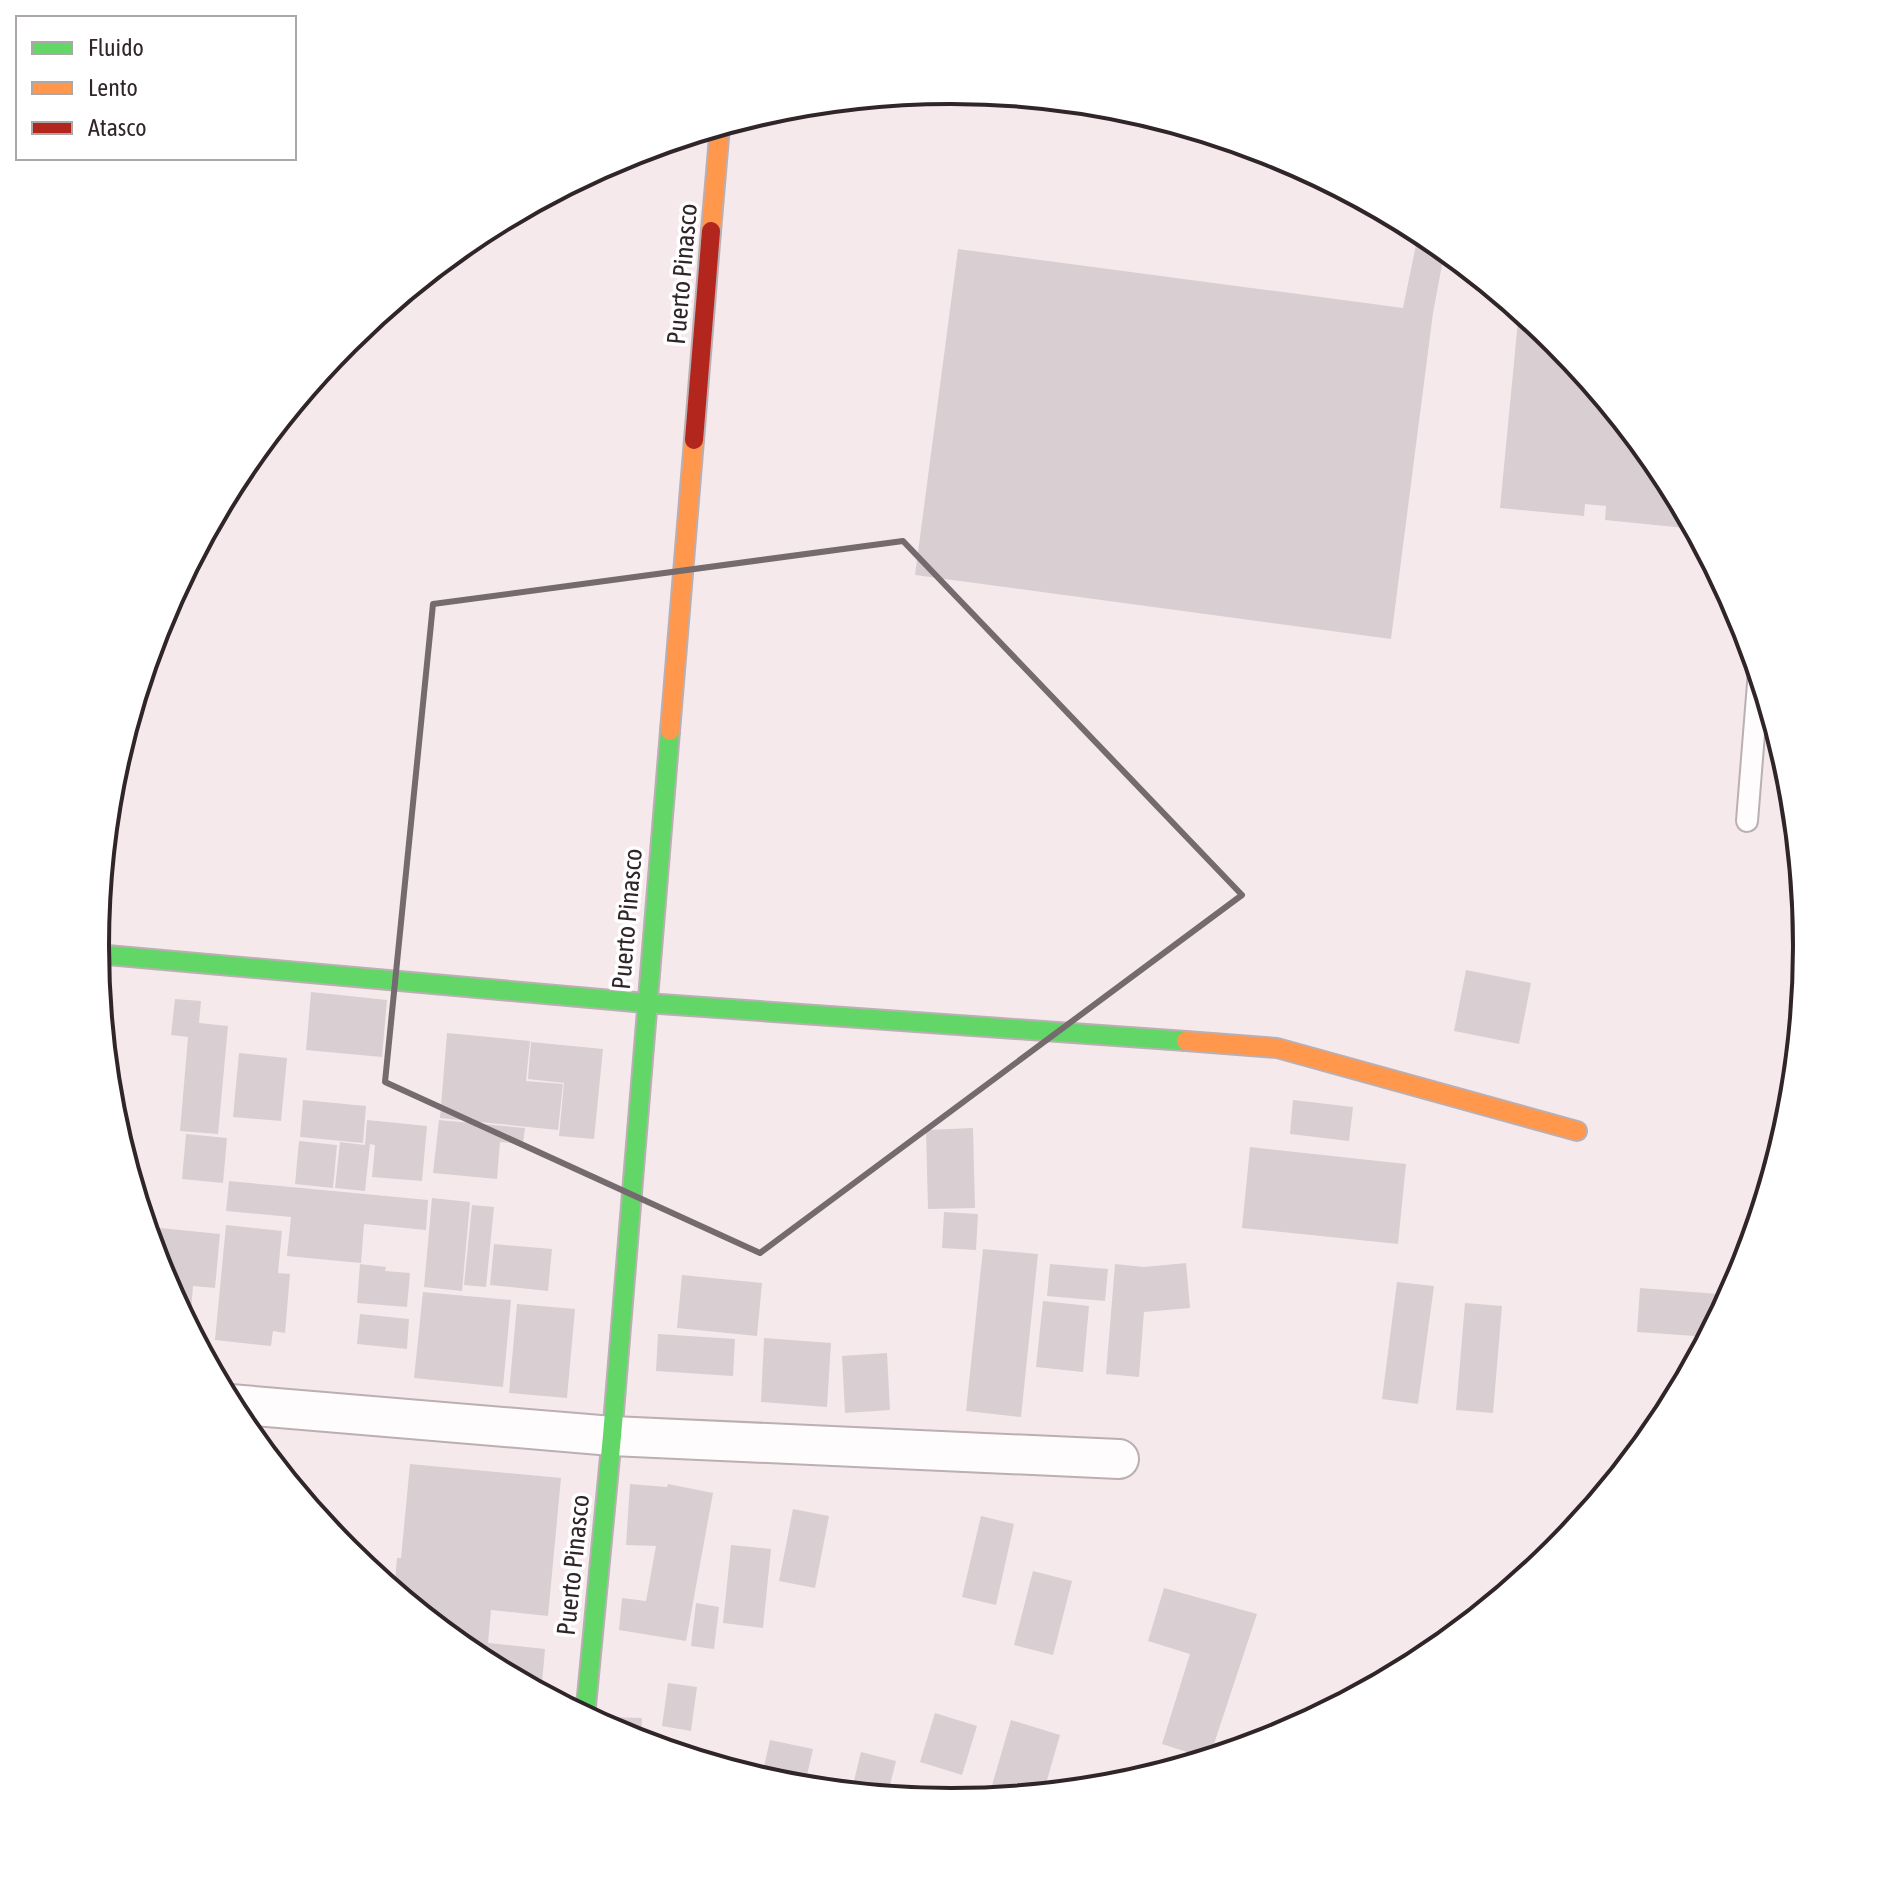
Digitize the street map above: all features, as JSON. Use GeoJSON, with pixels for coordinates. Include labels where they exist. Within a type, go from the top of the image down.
{"type":"FeatureCollection","features":[{"type":"Feature","properties":{"kind":"street","name":"Puerto Pinasco"},"geometry":{"type":"LineString","coordinates":[[586,1705],[612,1436],[719,137]]}},
{"type":"Feature","properties":{"kind":"street"},"geometry":{"type":"LineString","coordinates":[[109,955],[646,1003],[1277,1048],[1577,1131]]}},
{"type":"Feature","properties":{"kind":"street"},"geometry":{"type":"LineString","coordinates":[[245,1405],[612,1436],[1119,1459]]}},
{"type":"Feature","properties":{"kind":"lane"},"geometry":{"type":"LineString","coordinates":[[1747,821],[1757,701]]}},
{"type":"Feature","properties":{"kind":"highlighted area"},"geometry":{"type":"Polygon","coordinates":[[[903,541],[1242,895],[760,1253],[385,1082],[433,604],[903,541]]]}},
{"type":"Feature","properties":{"kind":"building"},"geometry":{"type":"Polygon","coordinates":[[[1416,244],[1442,262],[1433,313],[1391,639],[915,575],[958,249],[1403,308],[1416,244]]]}},
{"type":"Feature","properties":{"kind":"building"},"geometry":{"type":"Polygon","coordinates":[[[1518,323],[1585,391],[1620,434],[1682,528],[1605,520],[1606,506],[1585,504],[1584,516],[1500,508],[1518,323]]]}},
{"type":"Feature","properties":{"kind":"building"},"geometry":{"type":"Polygon","coordinates":[[[1466,970],[1531,983],[1519,1044],[1454,1031],[1466,970]]]}},
{"type":"Feature","properties":{"kind":"building"},"geometry":{"type":"Polygon","coordinates":[[[311,992],[387,1000],[382,1057],[306,1050],[311,992]]]}},
{"type":"Feature","properties":{"kind":"building"},"geometry":{"type":"Polygon","coordinates":[[[175,999],[201,1001],[199,1023],[228,1026],[218,1134],[180,1131],[188,1037],[171,1035],[175,999]]]}},
{"type":"Feature","properties":{"kind":"building"},"geometry":{"type":"Polygon","coordinates":[[[447,1033],[530,1041],[526,1081],[563,1084],[558,1130],[440,1118],[447,1033]]]}},
{"type":"Feature","properties":{"kind":"building"},"geometry":{"type":"Polygon","coordinates":[[[531,1042],[603,1049],[594,1139],[559,1136],[564,1083],[528,1079],[531,1042]]]}},
{"type":"Feature","properties":{"kind":"building"},"geometry":{"type":"Polygon","coordinates":[[[239,1053],[287,1058],[281,1121],[233,1117],[239,1053]]]}},
{"type":"Feature","properties":{"kind":"building"},"geometry":{"type":"Polygon","coordinates":[[[303,1100],[366,1106],[363,1143],[300,1137],[303,1100]]]}},
{"type":"Feature","properties":{"kind":"building"},"geometry":{"type":"Polygon","coordinates":[[[1293,1100],[1353,1107],[1349,1141],[1290,1134],[1293,1100]]]}},
{"type":"Feature","properties":{"kind":"building"},"geometry":{"type":"Polygon","coordinates":[[[367,1120],[427,1126],[422,1181],[372,1177],[375,1145],[370,1144],[365,1191],[335,1188],[340,1142],[365,1145],[367,1120]]]}},
{"type":"Feature","properties":{"kind":"building"},"geometry":{"type":"Polygon","coordinates":[[[439,1120],[525,1128],[523,1144],[500,1142],[497,1179],[433,1173],[439,1120]]]}},
{"type":"Feature","properties":{"kind":"building"},"geometry":{"type":"Polygon","coordinates":[[[973,1128],[975,1208],[928,1209],[926,1130],[973,1128]]]}},
{"type":"Feature","properties":{"kind":"building"},"geometry":{"type":"Polygon","coordinates":[[[186,1134],[227,1138],[223,1183],[182,1179],[186,1134]]]}},
{"type":"Feature","properties":{"kind":"building"},"geometry":{"type":"Polygon","coordinates":[[[299,1141],[337,1145],[333,1188],[295,1184],[299,1141]]]}},
{"type":"Feature","properties":{"kind":"building"},"geometry":{"type":"Polygon","coordinates":[[[1250,1147],[1406,1164],[1398,1244],[1242,1228],[1250,1147]]]}},
{"type":"Feature","properties":{"kind":"building"},"geometry":{"type":"Polygon","coordinates":[[[229,1181],[428,1200],[426,1230],[364,1224],[361,1263],[287,1256],[291,1217],[226,1211],[229,1181]]]}},
{"type":"Feature","properties":{"kind":"building"},"geometry":{"type":"Polygon","coordinates":[[[432,1198],[470,1202],[462,1291],[424,1287],[432,1198]]]}},
{"type":"Feature","properties":{"kind":"building"},"geometry":{"type":"Polygon","coordinates":[[[472,1205],[494,1207],[486,1287],[464,1285],[472,1205]]]}},
{"type":"Feature","properties":{"kind":"building"},"geometry":{"type":"Polygon","coordinates":[[[944,1212],[978,1214],[976,1250],[942,1248],[944,1212]]]}},
{"type":"Feature","properties":{"kind":"building"},"geometry":{"type":"Polygon","coordinates":[[[226,1225],[282,1231],[278,1273],[290,1274],[285,1333],[273,1331],[271,1346],[215,1340],[226,1225]]]}},
{"type":"Feature","properties":{"kind":"building"},"geometry":{"type":"Polygon","coordinates":[[[158,1228],[220,1234],[215,1288],[193,1286],[191,1309],[158,1228]]]}},
{"type":"Feature","properties":{"kind":"building"},"geometry":{"type":"Polygon","coordinates":[[[494,1244],[552,1249],[548,1291],[490,1285],[494,1244]]]}},
{"type":"Feature","properties":{"kind":"building"},"geometry":{"type":"Polygon","coordinates":[[[983,1249],[1038,1254],[1021,1417],[966,1411],[983,1249]]]}},
{"type":"Feature","properties":{"kind":"building"},"geometry":{"type":"Polygon","coordinates":[[[1186,1263],[1190,1308],[1144,1312],[1139,1377],[1106,1374],[1115,1264],[1144,1267],[1186,1263]]]}},
{"type":"Feature","properties":{"kind":"building"},"geometry":{"type":"Polygon","coordinates":[[[360,1264],[386,1267],[385,1271],[410,1273],[407,1307],[357,1303],[360,1264]]]}},
{"type":"Feature","properties":{"kind":"building"},"geometry":{"type":"Polygon","coordinates":[[[1050,1264],[1108,1269],[1105,1301],[1047,1296],[1050,1264]]]}},
{"type":"Feature","properties":{"kind":"building"},"geometry":{"type":"Polygon","coordinates":[[[682,1275],[762,1283],[757,1336],[677,1328],[682,1275]]]}},
{"type":"Feature","properties":{"kind":"building"},"geometry":{"type":"Polygon","coordinates":[[[1397,1282],[1434,1286],[1418,1404],[1382,1399],[1397,1282]]]}},
{"type":"Feature","properties":{"kind":"building"},"geometry":{"type":"Polygon","coordinates":[[[1640,1288],[1719,1294],[1698,1336],[1637,1332],[1640,1288]]]}},
{"type":"Feature","properties":{"kind":"building"},"geometry":{"type":"Polygon","coordinates":[[[423,1292],[511,1300],[503,1387],[414,1378],[423,1292]]]}},
{"type":"Feature","properties":{"kind":"building"},"geometry":{"type":"Polygon","coordinates":[[[1043,1301],[1089,1306],[1083,1372],[1036,1367],[1043,1301]]]}},
{"type":"Feature","properties":{"kind":"building"},"geometry":{"type":"Polygon","coordinates":[[[1465,1303],[1502,1306],[1493,1413],[1456,1410],[1465,1303]]]}},
{"type":"Feature","properties":{"kind":"building"},"geometry":{"type":"Polygon","coordinates":[[[517,1304],[575,1309],[567,1398],[509,1393],[517,1304]]]}},
{"type":"Feature","properties":{"kind":"building"},"geometry":{"type":"Polygon","coordinates":[[[360,1314],[409,1319],[407,1349],[357,1344],[360,1314]]]}},
{"type":"Feature","properties":{"kind":"building"},"geometry":{"type":"Polygon","coordinates":[[[658,1334],[735,1339],[733,1376],[656,1371],[658,1334]]]}},
{"type":"Feature","properties":{"kind":"building"},"geometry":{"type":"Polygon","coordinates":[[[764,1338],[831,1343],[827,1407],[761,1402],[764,1338]]]}},
{"type":"Feature","properties":{"kind":"building"},"geometry":{"type":"Polygon","coordinates":[[[887,1353],[890,1410],[845,1413],[842,1356],[887,1353]]]}},
{"type":"Feature","properties":{"kind":"building"},"geometry":{"type":"Polygon","coordinates":[[[410,1464],[561,1478],[548,1616],[491,1610],[488,1643],[545,1649],[542,1682],[483,1647],[396,1580],[397,1558],[401,1558],[410,1464]]]}},
{"type":"Feature","properties":{"kind":"building"},"geometry":{"type":"Polygon","coordinates":[[[630,1484],[667,1487],[668,1484],[713,1493],[686,1641],[619,1630],[622,1598],[646,1601],[656,1546],[626,1545],[630,1484]]]}},
{"type":"Feature","properties":{"kind":"building"},"geometry":{"type":"Polygon","coordinates":[[[793,1509],[829,1516],[815,1588],[779,1581],[793,1509]]]}},
{"type":"Feature","properties":{"kind":"building"},"geometry":{"type":"Polygon","coordinates":[[[981,1516],[1014,1524],[996,1605],[962,1597],[981,1516]]]}},
{"type":"Feature","properties":{"kind":"building"},"geometry":{"type":"Polygon","coordinates":[[[731,1545],[771,1549],[763,1628],[723,1623],[731,1545]]]}},
{"type":"Feature","properties":{"kind":"building"},"geometry":{"type":"Polygon","coordinates":[[[1033,1571],[1072,1581],[1053,1655],[1014,1645],[1033,1571]]]}},
{"type":"Feature","properties":{"kind":"building"},"geometry":{"type":"Polygon","coordinates":[[[1164,1588],[1257,1614],[1213,1747],[1191,1753],[1162,1744],[1190,1654],[1148,1641],[1164,1588]]]}},
{"type":"Feature","properties":{"kind":"building"},"geometry":{"type":"Polygon","coordinates":[[[696,1603],[719,1607],[714,1649],[691,1646],[696,1603]]]}},
{"type":"Feature","properties":{"kind":"building"},"geometry":{"type":"Polygon","coordinates":[[[668,1683],[697,1687],[691,1731],[662,1726],[668,1683]]]}},
{"type":"Feature","properties":{"kind":"building"},"geometry":{"type":"Polygon","coordinates":[[[935,1713],[977,1726],[962,1775],[920,1762],[935,1713]]]}},
{"type":"Feature","properties":{"kind":"building"},"geometry":{"type":"Polygon","coordinates":[[[612,1717],[642,1718],[642,1730],[612,1717]]]}},
{"type":"Feature","properties":{"kind":"building"},"geometry":{"type":"Polygon","coordinates":[[[1011,1720],[1060,1735],[1046,1783],[991,1788],[1011,1720]]]}},
{"type":"Feature","properties":{"kind":"building"},"geometry":{"type":"Polygon","coordinates":[[[770,1740],[813,1749],[807,1776],[764,1767],[770,1740]]]}},
{"type":"Feature","properties":{"kind":"building"},"geometry":{"type":"Polygon","coordinates":[[[861,1752],[896,1761],[890,1786],[853,1783],[861,1752]]]}},
{"type":"Feature","properties":{"kind":"traffic: fast"},"geometry":{"type":"LineString","coordinates":[[586,1705],[612,1436],[670,731]]}},
{"type":"Feature","properties":{"kind":"traffic: fast"},"geometry":{"type":"LineString","coordinates":[[109,955],[646,1003],[1186,1041]]}},
{"type":"Feature","properties":{"kind":"traffic: slow"},"geometry":{"type":"LineString","coordinates":[[711,231],[719,137]]}},
{"type":"Feature","properties":{"kind":"traffic: slow"},"geometry":{"type":"LineString","coordinates":[[670,731],[694,440]]}},
{"type":"Feature","properties":{"kind":"traffic: slow"},"geometry":{"type":"LineString","coordinates":[[1186,1041],[1277,1048],[1577,1131]]}},
{"type":"Feature","properties":{"kind":"traffic: jam"},"geometry":{"type":"LineString","coordinates":[[694,440],[711,231]]}}]}
